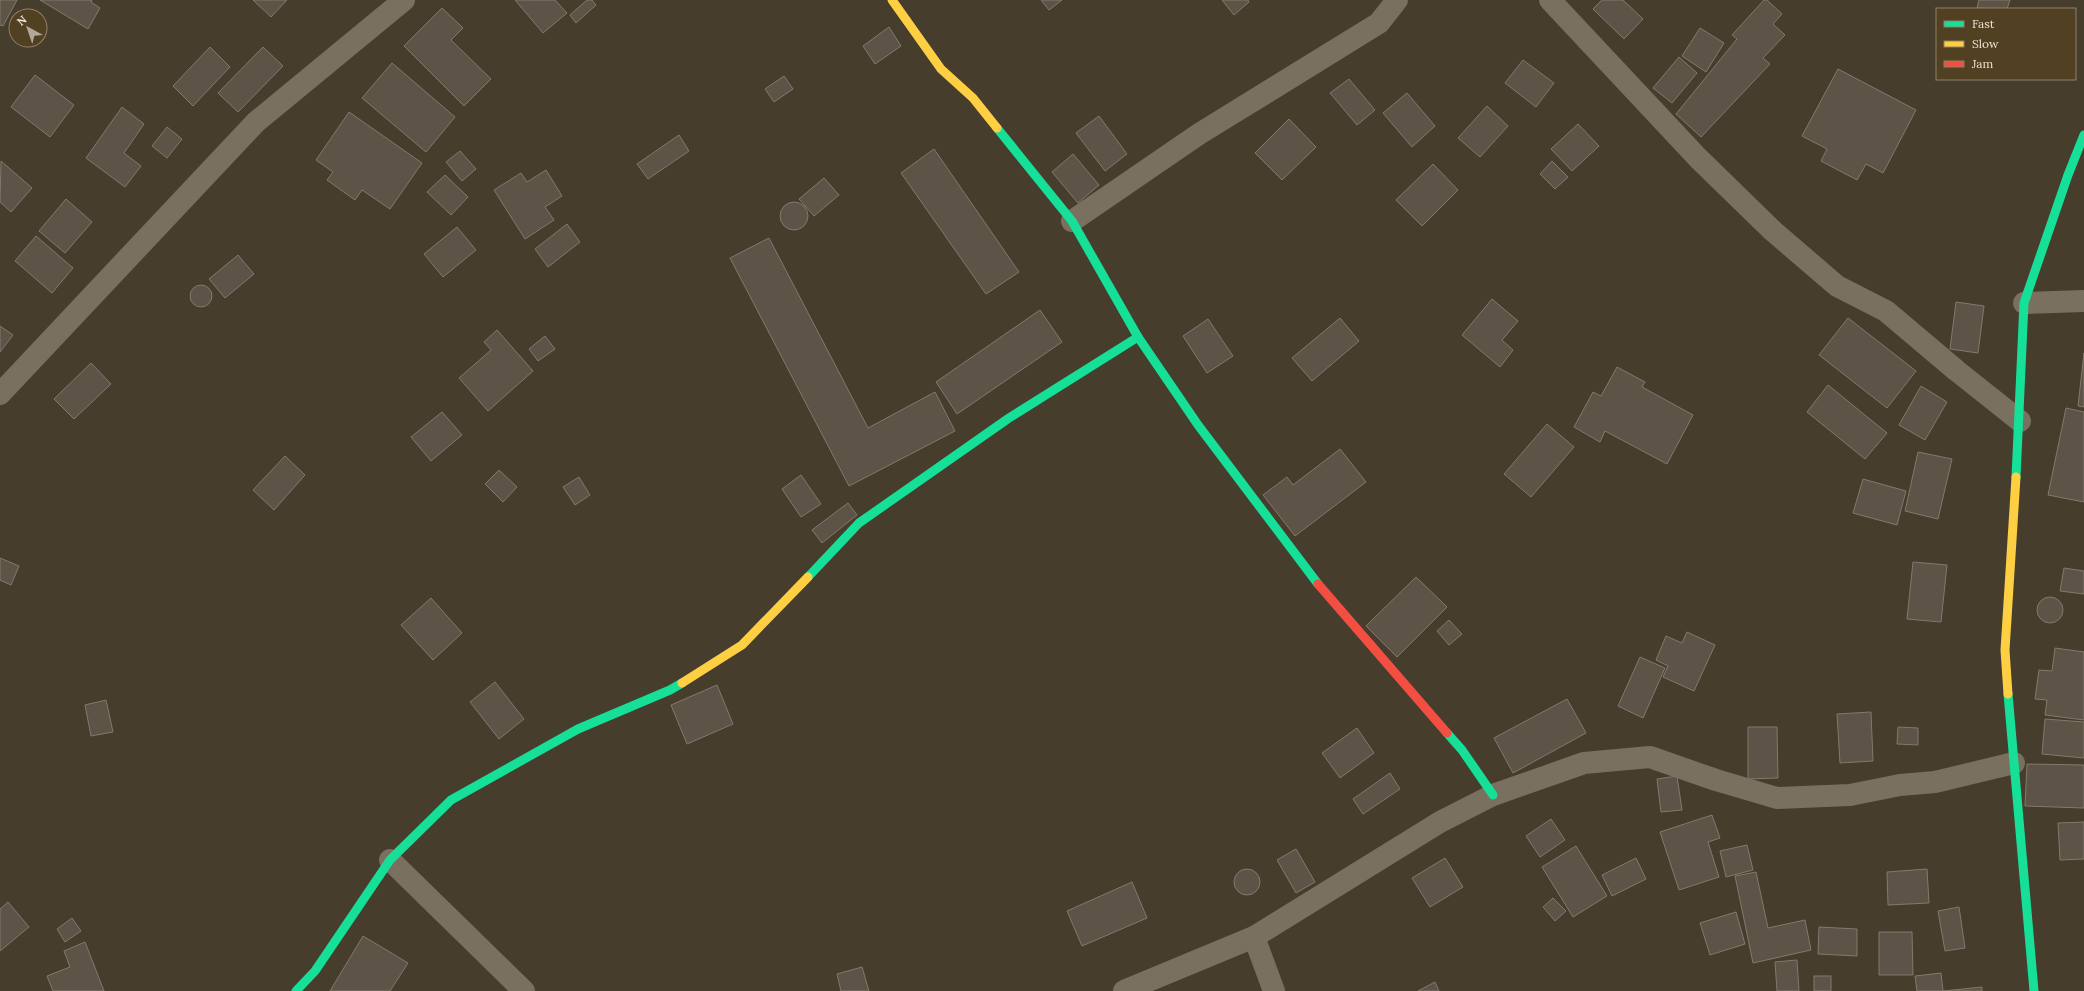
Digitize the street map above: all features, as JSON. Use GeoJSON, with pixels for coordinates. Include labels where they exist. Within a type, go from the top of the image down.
{"type":"FeatureCollection","features":[{"type":"Feature","properties":{"kind":"street"},"geometry":{"type":"LineString","coordinates":[[0,394],[256,122],[404,0]]}},
{"type":"Feature","properties":{"kind":"street"},"geometry":{"type":"LineString","coordinates":[[892,0],[940,69],[972,98],[1072,221],[1138,337],[1198,425],[1324,592],[1462,750],[1493,795]]}},
{"type":"Feature","properties":{"kind":"street"},"geometry":{"type":"LineString","coordinates":[[1072,221],[1199,134],[1379,23],[1397,0]]}},
{"type":"Feature","properties":{"kind":"street"},"geometry":{"type":"LineString","coordinates":[[1550,0],[1698,158],[1773,230],[1837,286],[1886,311],[1957,371],[2020,421]]}},
{"type":"Feature","properties":{"kind":"street"},"geometry":{"type":"LineString","coordinates":[[2034,991],[2029,917],[2005,650],[2020,421],[2024,303],[2068,175],[2084,135]]}},
{"type":"Feature","properties":{"kind":"street"},"geometry":{"type":"LineString","coordinates":[[2024,303],[2084,301]]}},
{"type":"Feature","properties":{"kind":"street"},"geometry":{"type":"LineString","coordinates":[[296,991],[315,971],[390,860],[451,800],[578,730],[670,690],[742,645],[859,523],[924,476],[1009,418],[1138,337]]}},
{"type":"Feature","properties":{"kind":"street"},"geometry":{"type":"LineString","coordinates":[[1124,991],[1254,937],[1440,822],[1493,795],[1584,763],[1650,757],[1716,780],[1777,798],[1850,795],[1900,785],[1934,782],[2014,763]]}},
{"type":"Feature","properties":{"kind":"street"},"geometry":{"type":"LineString","coordinates":[[390,860],[524,991]]}},
{"type":"Feature","properties":{"kind":"street"},"geometry":{"type":"LineString","coordinates":[[1254,937],[1274,991]]}},
{"type":"Feature","properties":{"kind":"building"},"geometry":{"type":"Polygon","coordinates":[[[0,0],[17,0],[13,8],[8,8],[8,17],[3,26],[0,25],[0,0]]]}},
{"type":"Feature","properties":{"kind":"building"},"geometry":{"type":"Polygon","coordinates":[[[40,0],[92,0],[91,2],[100,8],[88,29],[40,0]]]}},
{"type":"Feature","properties":{"kind":"building"},"geometry":{"type":"Polygon","coordinates":[[[253,0],[287,0],[271,17],[253,0]]]}},
{"type":"Feature","properties":{"kind":"building"},"geometry":{"type":"Polygon","coordinates":[[[515,0],[555,0],[567,13],[543,33],[515,0]]]}},
{"type":"Feature","properties":{"kind":"building"},"geometry":{"type":"Polygon","coordinates":[[[587,0],[592,0],[596,5],[576,23],[570,15],[587,0]]]}},
{"type":"Feature","properties":{"kind":"building"},"geometry":{"type":"Polygon","coordinates":[[[1041,0],[1062,0],[1049,10],[1041,0]]]}},
{"type":"Feature","properties":{"kind":"building"},"geometry":{"type":"Polygon","coordinates":[[[1222,0],[1248,0],[1249,2],[1234,15],[1222,0]]]}},
{"type":"Feature","properties":{"kind":"building"},"geometry":{"type":"Polygon","coordinates":[[[1602,0],[1623,0],[1643,19],[1624,39],[1593,9],[1602,0]]]}},
{"type":"Feature","properties":{"kind":"building"},"geometry":{"type":"Polygon","coordinates":[[[1764,0],[1767,0],[1782,14],[1773,24],[1785,35],[1763,58],[1770,64],[1701,137],[1676,114],[1737,39],[1732,35],[1764,0]]]}},
{"type":"Feature","properties":{"kind":"building"},"geometry":{"type":"Polygon","coordinates":[[[1979,0],[2010,0],[2007,8],[1977,8],[1979,0]]]}},
{"type":"Feature","properties":{"kind":"building"},"geometry":{"type":"Polygon","coordinates":[[[442,8],[463,28],[451,40],[491,79],[464,106],[404,46],[442,8]]]}},
{"type":"Feature","properties":{"kind":"building"},"geometry":{"type":"Polygon","coordinates":[[[889,27],[901,46],[875,64],[863,46],[889,27]]]}},
{"type":"Feature","properties":{"kind":"building"},"geometry":{"type":"Polygon","coordinates":[[[1700,28],[1724,43],[1706,72],[1682,56],[1700,28]]]}},
{"type":"Feature","properties":{"kind":"building"},"geometry":{"type":"Polygon","coordinates":[[[210,47],[230,67],[193,106],[173,86],[210,47]]]}},
{"type":"Feature","properties":{"kind":"building"},"geometry":{"type":"Polygon","coordinates":[[[263,47],[283,66],[238,112],[218,93],[263,47]]]}},
{"type":"Feature","properties":{"kind":"building"},"geometry":{"type":"Polygon","coordinates":[[[1679,57],[1697,73],[1672,103],[1653,88],[1679,57]]]}},
{"type":"Feature","properties":{"kind":"building"},"geometry":{"type":"Polygon","coordinates":[[[1523,60],[1554,83],[1536,107],[1505,83],[1523,60]]]}},
{"type":"Feature","properties":{"kind":"building"},"geometry":{"type":"Polygon","coordinates":[[[392,63],[455,117],[426,152],[362,98],[392,63]]]}},
{"type":"Feature","properties":{"kind":"building"},"geometry":{"type":"Polygon","coordinates":[[[1838,69],[1916,110],[1883,173],[1866,164],[1857,180],[1821,161],[1827,149],[1802,136],[1838,69]]]}},
{"type":"Feature","properties":{"kind":"building"},"geometry":{"type":"Polygon","coordinates":[[[35,75],[74,105],[50,137],[11,107],[35,75]]]}},
{"type":"Feature","properties":{"kind":"building"},"geometry":{"type":"Polygon","coordinates":[[[784,76],[793,89],[774,102],[765,89],[784,76]]]}},
{"type":"Feature","properties":{"kind":"building"},"geometry":{"type":"Polygon","coordinates":[[[1349,79],[1375,110],[1357,125],[1330,93],[1349,79]]]}},
{"type":"Feature","properties":{"kind":"building"},"geometry":{"type":"Polygon","coordinates":[[[1407,93],[1435,126],[1412,147],[1383,113],[1407,93]]]}},
{"type":"Feature","properties":{"kind":"building"},"geometry":{"type":"Polygon","coordinates":[[[1487,106],[1508,126],[1480,157],[1458,138],[1487,106]]]}},
{"type":"Feature","properties":{"kind":"building"},"geometry":{"type":"Polygon","coordinates":[[[122,107],[144,124],[124,153],[141,166],[125,187],[86,158],[122,107]]]}},
{"type":"Feature","properties":{"kind":"building"},"geometry":{"type":"Polygon","coordinates":[[[349,112],[422,163],[390,209],[362,190],[355,200],[327,180],[333,172],[316,160],[349,112]]]}},
{"type":"Feature","properties":{"kind":"building"},"geometry":{"type":"Polygon","coordinates":[[[1099,116],[1127,154],[1105,171],[1076,133],[1099,116]]]}},
{"type":"Feature","properties":{"kind":"building"},"geometry":{"type":"Polygon","coordinates":[[[1289,119],[1316,147],[1282,180],[1255,153],[1289,119]]]}},
{"type":"Feature","properties":{"kind":"building"},"geometry":{"type":"Polygon","coordinates":[[[1578,124],[1599,146],[1572,171],[1551,149],[1578,124]]]}},
{"type":"Feature","properties":{"kind":"building"},"geometry":{"type":"Polygon","coordinates":[[[167,127],[182,139],[167,158],[152,146],[167,127]]]}},
{"type":"Feature","properties":{"kind":"building"},"geometry":{"type":"Polygon","coordinates":[[[679,135],[689,151],[648,179],[637,164],[679,135]]]}},
{"type":"Feature","properties":{"kind":"building"},"geometry":{"type":"Polygon","coordinates":[[[934,149],[1019,272],[986,294],[901,173],[934,149]]]}},
{"type":"Feature","properties":{"kind":"building"},"geometry":{"type":"Polygon","coordinates":[[[460,151],[476,169],[462,181],[446,162],[460,151]]]}},
{"type":"Feature","properties":{"kind":"building"},"geometry":{"type":"Polygon","coordinates":[[[1073,154],[1099,185],[1078,203],[1052,172],[1073,154]]]}},
{"type":"Feature","properties":{"kind":"building"},"geometry":{"type":"Polygon","coordinates":[[[1,161],[32,188],[11,212],[0,202],[1,161]]]}},
{"type":"Feature","properties":{"kind":"building"},"geometry":{"type":"Polygon","coordinates":[[[1552,161],[1568,177],[1555,189],[1540,174],[1552,161]]]}},
{"type":"Feature","properties":{"kind":"building"},"geometry":{"type":"Polygon","coordinates":[[[1433,164],[1458,190],[1422,226],[1396,200],[1433,164]]]}},
{"type":"Feature","properties":{"kind":"building"},"geometry":{"type":"Polygon","coordinates":[[[546,170],[562,196],[545,207],[554,220],[525,239],[494,190],[521,173],[527,182],[546,170]]]}},
{"type":"Feature","properties":{"kind":"building"},"geometry":{"type":"Polygon","coordinates":[[[445,175],[468,197],[451,215],[427,192],[445,175]]]}},
{"type":"Feature","properties":{"kind":"building"},"geometry":{"type":"Polygon","coordinates":[[[824,178],[839,195],[814,216],[799,199],[824,178]]]}},
{"type":"Feature","properties":{"kind":"building"},"geometry":{"type":"Polygon","coordinates":[[[66,199],[92,222],[65,253],[39,231],[66,199]]]}},
{"type":"Feature","properties":{"kind":"building"},"geometry":{"type":"Polygon","coordinates":[[[794,202],[804,206],[808,216],[804,226],[794,230],[784,226],[780,216],[784,206],[794,202]]]}},
{"type":"Feature","properties":{"kind":"building"},"geometry":{"type":"Polygon","coordinates":[[[567,224],[580,242],[548,267],[535,249],[567,224]]]}},
{"type":"Feature","properties":{"kind":"building"},"geometry":{"type":"Polygon","coordinates":[[[457,227],[476,250],[443,277],[424,254],[457,227]]]}},
{"type":"Feature","properties":{"kind":"building"},"geometry":{"type":"Polygon","coordinates":[[[36,236],[73,268],[52,293],[15,261],[36,236]]]}},
{"type":"Feature","properties":{"kind":"building"},"geometry":{"type":"Polygon","coordinates":[[[769,238],[868,428],[935,392],[955,431],[849,486],[730,258],[769,238]]]}},
{"type":"Feature","properties":{"kind":"building"},"geometry":{"type":"Polygon","coordinates":[[[238,255],[254,274],[225,298],[209,279],[238,255]]]}},
{"type":"Feature","properties":{"kind":"building"},"geometry":{"type":"Polygon","coordinates":[[[201,285],[209,288],[212,296],[209,304],[201,307],[193,304],[190,296],[193,288],[201,285]]]}},
{"type":"Feature","properties":{"kind":"building"},"geometry":{"type":"Polygon","coordinates":[[[1492,299],[1518,321],[1502,340],[1513,350],[1500,367],[1462,335],[1492,299]]]}},
{"type":"Feature","properties":{"kind":"building"},"geometry":{"type":"Polygon","coordinates":[[[1956,302],[1984,306],[1978,353],[1950,349],[1956,302]]]}},
{"type":"Feature","properties":{"kind":"building"},"geometry":{"type":"Polygon","coordinates":[[[1040,310],[1062,342],[957,414],[936,382],[1040,310]]]}},
{"type":"Feature","properties":{"kind":"building"},"geometry":{"type":"Polygon","coordinates":[[[1340,318],[1359,341],[1312,381],[1292,358],[1340,318]]]}},
{"type":"Feature","properties":{"kind":"building"},"geometry":{"type":"Polygon","coordinates":[[[1848,318],[1916,371],[1887,408],[1819,355],[1848,318]]]}},
{"type":"Feature","properties":{"kind":"building"},"geometry":{"type":"Polygon","coordinates":[[[1208,319],[1233,356],[1207,373],[1183,336],[1208,319]]]}},
{"type":"Feature","properties":{"kind":"building"},"geometry":{"type":"Polygon","coordinates":[[[0,326],[13,335],[0,352],[0,326]]]}},
{"type":"Feature","properties":{"kind":"building"},"geometry":{"type":"Polygon","coordinates":[[[497,330],[533,371],[488,411],[459,378],[491,350],[484,342],[497,330]]]}},
{"type":"Feature","properties":{"kind":"building"},"geometry":{"type":"Polygon","coordinates":[[[545,336],[555,349],[538,361],[529,349],[545,336]]]}},
{"type":"Feature","properties":{"kind":"building"},"geometry":{"type":"Polygon","coordinates":[[[2084,353],[2084,407],[2078,406],[2084,353]]]}},
{"type":"Feature","properties":{"kind":"building"},"geometry":{"type":"Polygon","coordinates":[[[91,363],[111,384],[74,419],[54,399],[91,363]]]}},
{"type":"Feature","properties":{"kind":"building"},"geometry":{"type":"Polygon","coordinates":[[[1617,367],[1645,382],[1642,387],[1693,415],[1667,464],[1605,431],[1600,442],[1574,427],[1593,392],[1601,396],[1617,367]]]}},
{"type":"Feature","properties":{"kind":"building"},"geometry":{"type":"Polygon","coordinates":[[[1828,385],[1887,433],[1865,459],[1807,412],[1828,385]]]}},
{"type":"Feature","properties":{"kind":"building"},"geometry":{"type":"Polygon","coordinates":[[[1921,386],[1947,402],[1925,440],[1899,425],[1921,386]]]}},
{"type":"Feature","properties":{"kind":"building"},"geometry":{"type":"Polygon","coordinates":[[[2066,408],[2084,412],[2084,502],[2048,495],[2066,408]]]}},
{"type":"Feature","properties":{"kind":"building"},"geometry":{"type":"Polygon","coordinates":[[[442,412],[462,435],[431,461],[411,437],[442,412]]]}},
{"type":"Feature","properties":{"kind":"building"},"geometry":{"type":"Polygon","coordinates":[[[1547,424],[1574,447],[1531,497],[1504,474],[1547,424]]]}},
{"type":"Feature","properties":{"kind":"building"},"geometry":{"type":"Polygon","coordinates":[[[1340,449],[1366,482],[1295,536],[1263,495],[1287,477],[1293,485],[1340,449]]]}},
{"type":"Feature","properties":{"kind":"building"},"geometry":{"type":"Polygon","coordinates":[[[1918,452],[1952,459],[1938,519],[1905,511],[1918,452]]]}},
{"type":"Feature","properties":{"kind":"building"},"geometry":{"type":"Polygon","coordinates":[[[285,456],[305,475],[274,510],[253,490],[285,456]]]}},
{"type":"Feature","properties":{"kind":"building"},"geometry":{"type":"Polygon","coordinates":[[[499,470],[517,487],[503,502],[485,484],[499,470]]]}},
{"type":"Feature","properties":{"kind":"building"},"geometry":{"type":"Polygon","coordinates":[[[801,475],[821,504],[801,517],[782,489],[801,475]]]}},
{"type":"Feature","properties":{"kind":"building"},"geometry":{"type":"Polygon","coordinates":[[[579,477],[590,495],[575,505],[563,487],[579,477]]]}},
{"type":"Feature","properties":{"kind":"building"},"geometry":{"type":"Polygon","coordinates":[[[1863,479],[1906,491],[1897,525],[1853,513],[1863,479]]]}},
{"type":"Feature","properties":{"kind":"building"},"geometry":{"type":"Polygon","coordinates":[[[848,503],[857,515],[822,543],[812,530],[848,503]]]}},
{"type":"Feature","properties":{"kind":"building"},"geometry":{"type":"Polygon","coordinates":[[[0,558],[19,566],[11,585],[0,580],[0,558]]]}},
{"type":"Feature","properties":{"kind":"building"},"geometry":{"type":"Polygon","coordinates":[[[1913,562],[1947,565],[1941,622],[1907,619],[1913,562]]]}},
{"type":"Feature","properties":{"kind":"building"},"geometry":{"type":"Polygon","coordinates":[[[2064,568],[2084,571],[2084,594],[2060,591],[2064,568]]]}},
{"type":"Feature","properties":{"kind":"building"},"geometry":{"type":"Polygon","coordinates":[[[1416,577],[1447,607],[1397,657],[1366,626],[1416,577]]]}},
{"type":"Feature","properties":{"kind":"building"},"geometry":{"type":"Polygon","coordinates":[[[2050,597],[2059,601],[2063,610],[2059,619],[2050,623],[2041,619],[2037,610],[2041,601],[2050,597]]]}},
{"type":"Feature","properties":{"kind":"building"},"geometry":{"type":"Polygon","coordinates":[[[431,598],[462,633],[433,660],[401,625],[431,598]]]}},
{"type":"Feature","properties":{"kind":"building"},"geometry":{"type":"Polygon","coordinates":[[[1449,620],[1462,634],[1449,645],[1437,631],[1449,620]]]}},
{"type":"Feature","properties":{"kind":"building"},"geometry":{"type":"Polygon","coordinates":[[[1687,632],[1715,645],[1694,691],[1663,677],[1668,666],[1656,660],[1666,636],[1682,643],[1687,632]]]}},
{"type":"Feature","properties":{"kind":"building"},"geometry":{"type":"Polygon","coordinates":[[[2055,648],[2084,652],[2084,720],[2045,715],[2047,700],[2035,699],[2039,670],[2052,671],[2055,648]]]}},
{"type":"Feature","properties":{"kind":"building"},"geometry":{"type":"Polygon","coordinates":[[[1640,657],[1665,668],[1643,718],[1618,706],[1640,657]]]}},
{"type":"Feature","properties":{"kind":"building"},"geometry":{"type":"Polygon","coordinates":[[[495,682],[524,719],[499,739],[470,702],[495,682]]]}},
{"type":"Feature","properties":{"kind":"building"},"geometry":{"type":"Polygon","coordinates":[[[717,685],[733,724],[687,744],[671,705],[717,685]]]}},
{"type":"Feature","properties":{"kind":"building"},"geometry":{"type":"Polygon","coordinates":[[[1567,699],[1586,733],[1513,773],[1494,738],[1567,699]]]}},
{"type":"Feature","properties":{"kind":"building"},"geometry":{"type":"Polygon","coordinates":[[[106,700],[113,732],[91,736],[85,705],[106,700]]]}},
{"type":"Feature","properties":{"kind":"building"},"geometry":{"type":"Polygon","coordinates":[[[1871,712],[1873,761],[1840,763],[1837,714],[1871,712]]]}},
{"type":"Feature","properties":{"kind":"building"},"geometry":{"type":"Polygon","coordinates":[[[2045,719],[2084,722],[2084,758],[2042,754],[2045,719]]]}},
{"type":"Feature","properties":{"kind":"building"},"geometry":{"type":"Polygon","coordinates":[[[1748,727],[1777,727],[1778,778],[1748,779],[1748,727]]]}},
{"type":"Feature","properties":{"kind":"building"},"geometry":{"type":"Polygon","coordinates":[[[1898,727],[1918,728],[1918,745],[1897,744],[1898,727]]]}},
{"type":"Feature","properties":{"kind":"building"},"geometry":{"type":"Polygon","coordinates":[[[1357,728],[1374,753],[1340,778],[1322,753],[1357,728]]]}},
{"type":"Feature","properties":{"kind":"building"},"geometry":{"type":"Polygon","coordinates":[[[2027,764],[2084,765],[2084,808],[2025,806],[2027,764]]]}},
{"type":"Feature","properties":{"kind":"building"},"geometry":{"type":"Polygon","coordinates":[[[1390,773],[1400,789],[1363,814],[1353,799],[1390,773]]]}},
{"type":"Feature","properties":{"kind":"building"},"geometry":{"type":"Polygon","coordinates":[[[1677,776],[1682,810],[1661,812],[1657,779],[1677,776]]]}},
{"type":"Feature","properties":{"kind":"building"},"geometry":{"type":"Polygon","coordinates":[[[1712,815],[1720,838],[1708,842],[1719,877],[1679,890],[1660,832],[1712,815]]]}},
{"type":"Feature","properties":{"kind":"building"},"geometry":{"type":"Polygon","coordinates":[[[1551,819],[1565,840],[1540,857],[1526,836],[1551,819]]]}},
{"type":"Feature","properties":{"kind":"building"},"geometry":{"type":"Polygon","coordinates":[[[2084,822],[2084,859],[2060,860],[2058,823],[2084,822]]]}},
{"type":"Feature","properties":{"kind":"building"},"geometry":{"type":"Polygon","coordinates":[[[1747,845],[1753,870],[1726,877],[1720,851],[1747,845]]]}},
{"type":"Feature","properties":{"kind":"building"},"geometry":{"type":"Polygon","coordinates":[[[1576,846],[1607,896],[1573,917],[1542,867],[1576,846]]]}},
{"type":"Feature","properties":{"kind":"building"},"geometry":{"type":"Polygon","coordinates":[[[1296,849],[1315,882],[1296,893],[1277,860],[1296,849]]]}},
{"type":"Feature","properties":{"kind":"building"},"geometry":{"type":"Polygon","coordinates":[[[1445,858],[1463,887],[1430,907],[1412,878],[1445,858]]]}},
{"type":"Feature","properties":{"kind":"building"},"geometry":{"type":"Polygon","coordinates":[[[1636,858],[1646,879],[1612,896],[1602,875],[1636,858]]]}},
{"type":"Feature","properties":{"kind":"building"},"geometry":{"type":"Polygon","coordinates":[[[1247,869],[1256,873],[1260,882],[1256,891],[1247,895],[1238,891],[1234,882],[1238,873],[1247,869]]]}},
{"type":"Feature","properties":{"kind":"building"},"geometry":{"type":"Polygon","coordinates":[[[1927,869],[1929,903],[1888,905],[1887,872],[1927,869]]]}},
{"type":"Feature","properties":{"kind":"building"},"geometry":{"type":"Polygon","coordinates":[[[1756,872],[1768,928],[1805,920],[1811,950],[1753,963],[1735,876],[1756,872]]]}},
{"type":"Feature","properties":{"kind":"building"},"geometry":{"type":"Polygon","coordinates":[[[1132,882],[1147,918],[1082,946],[1067,911],[1132,882]]]}},
{"type":"Feature","properties":{"kind":"building"},"geometry":{"type":"Polygon","coordinates":[[[1553,898],[1566,911],[1555,921],[1543,907],[1553,898]]]}},
{"type":"Feature","properties":{"kind":"building"},"geometry":{"type":"Polygon","coordinates":[[[8,902],[29,927],[0,951],[0,909],[8,902]]]}},
{"type":"Feature","properties":{"kind":"building"},"geometry":{"type":"Polygon","coordinates":[[[1959,907],[1965,948],[1945,951],[1938,911],[1959,907]]]}},
{"type":"Feature","properties":{"kind":"building"},"geometry":{"type":"Polygon","coordinates":[[[1736,912],[1745,944],[1710,955],[1700,923],[1736,912]]]}},
{"type":"Feature","properties":{"kind":"building"},"geometry":{"type":"Polygon","coordinates":[[[72,918],[81,931],[65,942],[57,929],[72,918]]]}},
{"type":"Feature","properties":{"kind":"building"},"geometry":{"type":"Polygon","coordinates":[[[1819,927],[1857,929],[1857,956],[1818,954],[1819,927]]]}},
{"type":"Feature","properties":{"kind":"building"},"geometry":{"type":"Polygon","coordinates":[[[1879,932],[1912,932],[1913,975],[1879,975],[1879,932]]]}},
{"type":"Feature","properties":{"kind":"building"},"geometry":{"type":"Polygon","coordinates":[[[363,936],[408,963],[390,991],[330,991],[363,936]]]}},
{"type":"Feature","properties":{"kind":"building"},"geometry":{"type":"Polygon","coordinates":[[[85,942],[104,991],[53,991],[47,976],[70,967],[64,951],[85,942]]]}},
{"type":"Feature","properties":{"kind":"building"},"geometry":{"type":"Polygon","coordinates":[[[1797,960],[1799,991],[1777,991],[1775,962],[1797,960]]]}},
{"type":"Feature","properties":{"kind":"building"},"geometry":{"type":"Polygon","coordinates":[[[862,967],[869,991],[841,991],[837,974],[862,967]]]}},
{"type":"Feature","properties":{"kind":"building"},"geometry":{"type":"Polygon","coordinates":[[[1941,973],[1943,991],[1917,991],[1915,976],[1941,973]]]}},
{"type":"Feature","properties":{"kind":"building"},"geometry":{"type":"Polygon","coordinates":[[[1814,976],[1831,976],[1831,991],[1814,991],[1814,976]]]}},
{"type":"Feature","properties":{"kind":"building"},"geometry":{"type":"Polygon","coordinates":[[[1435,982],[1439,991],[1418,991],[1435,982]]]}},
{"type":"Feature","properties":{"kind":"building"},"geometry":{"type":"Polygon","coordinates":[[[1982,987],[1982,991],[1943,991],[1982,987]]]}},
{"type":"Feature","properties":{"kind":"traffic: fast"},"geometry":{"type":"LineString","coordinates":[[997,128],[1072,221],[1138,337],[1198,425],[1318,584]]}},
{"type":"Feature","properties":{"kind":"traffic: fast"},"geometry":{"type":"LineString","coordinates":[[2016,477],[2024,303],[2068,175],[2084,135]]}},
{"type":"Feature","properties":{"kind":"traffic: fast"},"geometry":{"type":"LineString","coordinates":[[808,577],[859,523],[1009,418],[1138,337]]}},
{"type":"Feature","properties":{"kind":"traffic: fast"},"geometry":{"type":"LineString","coordinates":[[296,991],[315,971],[390,860],[451,800],[578,729],[670,690],[682,683]]}},
{"type":"Feature","properties":{"kind":"traffic: fast"},"geometry":{"type":"LineString","coordinates":[[2008,694],[2034,991]]}},
{"type":"Feature","properties":{"kind":"traffic: fast"},"geometry":{"type":"LineString","coordinates":[[1447,733],[1462,750],[1493,795]]}},
{"type":"Feature","properties":{"kind":"traffic: slow"},"geometry":{"type":"LineString","coordinates":[[892,0],[941,69],[973,98],[997,128]]}},
{"type":"Feature","properties":{"kind":"traffic: slow"},"geometry":{"type":"LineString","coordinates":[[2008,694],[2005,650],[2016,477]]}},
{"type":"Feature","properties":{"kind":"traffic: slow"},"geometry":{"type":"LineString","coordinates":[[682,683],[742,645],[808,577]]}},
{"type":"Feature","properties":{"kind":"traffic: jam"},"geometry":{"type":"LineString","coordinates":[[1318,584],[1447,733]]}}]}
